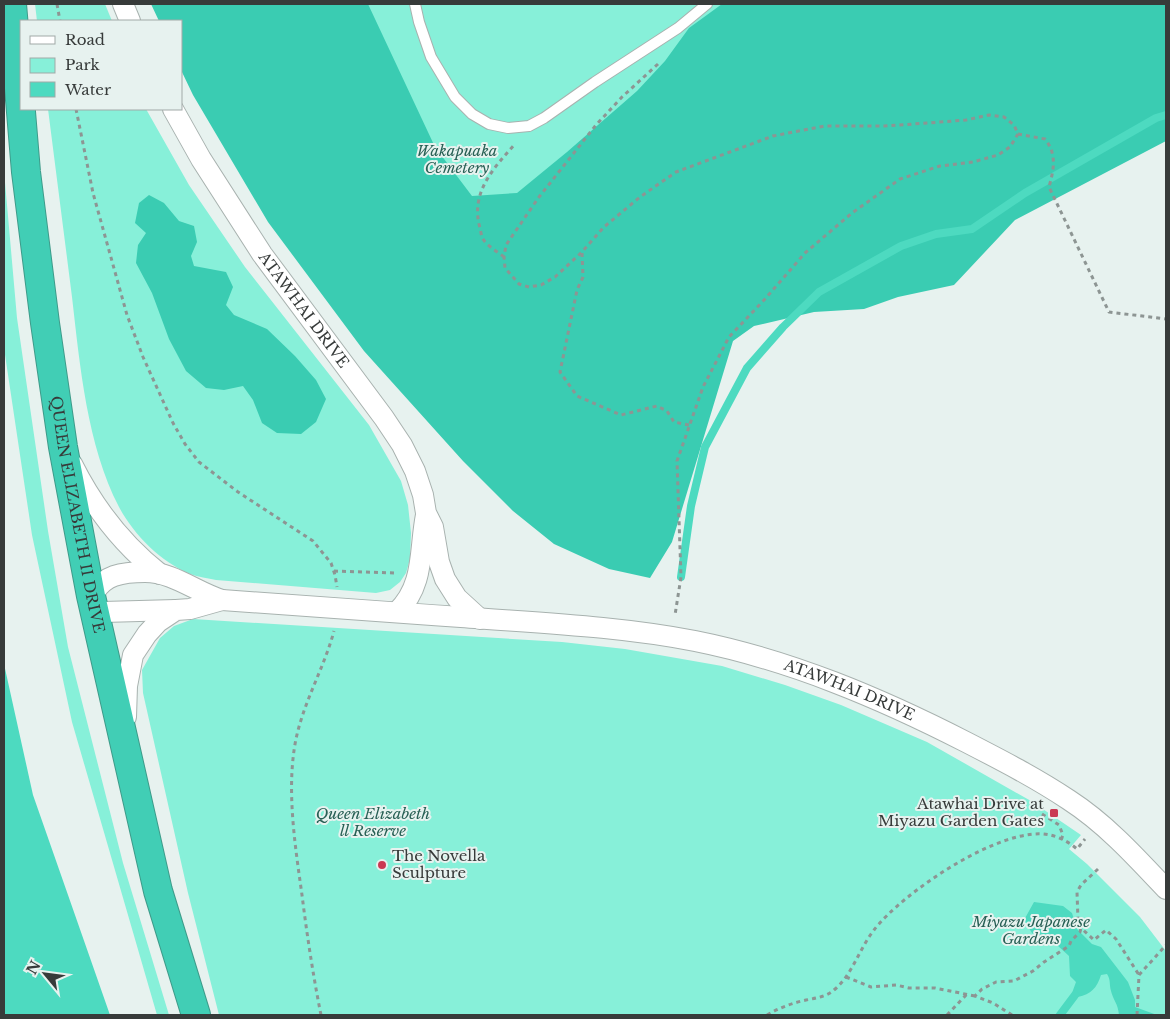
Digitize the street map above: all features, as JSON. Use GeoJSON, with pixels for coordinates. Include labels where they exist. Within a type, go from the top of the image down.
{"type":"FeatureCollection","features":[{"type":"Feature","properties":{"kind":"highway","name":"QUEEN ELIZABETH II DRIVE"},"geometry":{"type":"LineString","coordinates":[[12,4],[20,100]]}},
{"type":"Feature","properties":{"kind":"highway","name":"QUEEN ELIZABETH II DRIVE"},"geometry":{"type":"LineString","coordinates":[[21,110],[26,172],[63,447],[93,602],[158,891],[196,1015]]}},
{"type":"Feature","properties":{"kind":"street"},"geometry":{"type":"LineString","coordinates":[[122,4],[130,20]]}},
{"type":"Feature","properties":{"kind":"street","name":"ATAWHAI DRIVE"},"geometry":{"type":"LineString","coordinates":[[174,110],[200,158],[237,216],[384,418],[402,445],[415,471],[423,495],[426,513],[418,579],[413,593],[405,605],[397,612]]}},
{"type":"Feature","properties":{"kind":"street"},"geometry":{"type":"LineString","coordinates":[[63,447],[98,508],[132,549],[160,574]]}},
{"type":"Feature","properties":{"kind":"street","name":"ATAWHAI DRIVE"},"geometry":{"type":"LineString","coordinates":[[426,513],[433,527],[439,562],[445,578],[457,598],[480,618]]}},
{"type":"Feature","properties":{"kind":"street"},"geometry":{"type":"LineString","coordinates":[[146,572],[160,574],[208,596],[222,600],[190,609],[103,612],[93,602],[96,590],[105,581],[114,576],[146,572]]}},
{"type":"Feature","properties":{"kind":"street","name":"ATAWHAI DRIVE"},"geometry":{"type":"LineString","coordinates":[[222,600],[480,618],[624,631],[732,650],[813,674],[890,705],[943,730],[1009,764],[1070,800],[1131,852],[1166,890]]}},
{"type":"Feature","properties":{"kind":"street"},"geometry":{"type":"LineString","coordinates":[[125,745],[127,686],[134,655],[139,643],[152,627],[176,610]]}},
{"type":"Feature","properties":{"kind":"lane"},"geometry":{"type":"LineString","coordinates":[[415,4],[419,22],[432,57],[455,97],[472,114],[489,124],[508,128],[529,126],[544,118],[678,28],[707,4]]}},
{"type":"Feature","properties":{"kind":"path"},"geometry":{"type":"LineString","coordinates":[[57,4],[60,20]]}},
{"type":"Feature","properties":{"kind":"path"},"geometry":{"type":"LineString","coordinates":[[659,63],[622,97],[590,131],[539,197],[506,245],[505,268],[519,284],[529,287],[541,285],[555,277],[582,252],[604,227],[640,197],[676,172],[773,136],[825,126],[928,123],[966,120],[989,115],[1004,117],[1014,125],[1018,134]]}},
{"type":"Feature","properties":{"kind":"path"},"geometry":{"type":"LineString","coordinates":[[76,110],[93,193],[128,315],[143,357],[177,430],[199,462],[238,492],[313,541],[331,563],[337,590]]}},
{"type":"Feature","properties":{"kind":"path"},"geometry":{"type":"LineString","coordinates":[[504,258],[483,239],[478,221],[477,202],[483,186],[494,168],[529,126]]}},
{"type":"Feature","properties":{"kind":"path"},"geometry":{"type":"LineString","coordinates":[[1018,134],[1045,139],[1050,146],[1054,170],[1049,187],[1109,312],[1166,319]]}},
{"type":"Feature","properties":{"kind":"path"},"geometry":{"type":"LineString","coordinates":[[671,638],[681,577],[677,461],[703,387],[729,337],[805,253],[852,213],[900,179],[940,166],[973,162],[998,155],[1010,147],[1018,134]]}},
{"type":"Feature","properties":{"kind":"path"},"geometry":{"type":"LineString","coordinates":[[582,252],[583,277],[577,290],[560,372],[576,396],[621,415],[657,406],[667,411],[674,422],[689,425]]}},
{"type":"Feature","properties":{"kind":"path"},"geometry":{"type":"LineString","coordinates":[[334,571],[398,574]]}},
{"type":"Feature","properties":{"kind":"path"},"geometry":{"type":"LineString","coordinates":[[322,1015],[310,954],[296,854],[293,759],[296,738],[303,714],[324,664],[334,629]]}},
{"type":"Feature","properties":{"kind":"path"},"geometry":{"type":"LineString","coordinates":[[1042,814],[1059,825],[1063,835],[1062,840]]}},
{"type":"Feature","properties":{"kind":"path"},"geometry":{"type":"LineString","coordinates":[[767,1015],[785,1006],[819,998],[832,992],[846,977],[874,928],[911,895],[937,876],[988,847],[1010,838],[1050,835],[1077,849]]}},
{"type":"Feature","properties":{"kind":"path"},"geometry":{"type":"LineString","coordinates":[[1098,870],[1081,885],[1078,892],[1078,920],[1081,928],[1094,940],[1106,930],[1116,939],[1139,975],[1138,1015]]}},
{"type":"Feature","properties":{"kind":"path"},"geometry":{"type":"LineString","coordinates":[[975,996],[982,988],[996,982],[1014,981],[1034,970],[1068,946],[1071,940],[1080,932],[1081,928]]}},
{"type":"Feature","properties":{"kind":"path"},"geometry":{"type":"LineString","coordinates":[[1139,975],[1166,945]]}},
{"type":"Feature","properties":{"kind":"path"},"geometry":{"type":"LineString","coordinates":[[846,977],[871,987],[896,985],[910,988],[935,988],[968,994],[993,1002],[1012,1015]]}},
{"type":"Feature","properties":{"kind":"path"},"geometry":{"type":"LineString","coordinates":[[947,1015],[968,994]]}},
{"type":"Feature","properties":{"kind":"green space"},"geometry":{"type":"Polygon","coordinates":[[[35,4],[105,4],[112,20],[37,20],[35,4]]]}},
{"type":"Feature","properties":{"kind":"green space","name":"Wakapuaka Cemetery"},"geometry":{"type":"Polygon","coordinates":[[[187,4],[838,4],[442,413],[187,4]]]}},
{"type":"Feature","properties":{"kind":"green space"},"geometry":{"type":"Polygon","coordinates":[[[48,110],[147,110],[189,185],[245,267],[369,425],[401,481],[408,505],[411,533],[410,559],[406,573],[400,582],[390,590],[376,593],[216,580],[190,574],[159,555],[140,537],[125,517],[108,483],[99,458],[86,405],[48,110]]]}},
{"type":"Feature","properties":{"kind":"green space"},"geometry":{"type":"Polygon","coordinates":[[[4,171],[17,318],[48,531],[68,647],[123,863],[169,1015],[157,1015],[72,722],[32,535],[4,348],[4,171]]]}},
{"type":"Feature","properties":{"kind":"green space","name":"Queen Elizabeth ll Reserve"},"geometry":{"type":"Polygon","coordinates":[[[193,619],[562,642],[625,649],[722,666],[785,685],[841,705],[927,742],[1031,801],[1081,835],[1069,849],[1087,864],[1140,917],[1166,951],[1166,1015],[219,1015],[188,893],[143,693],[142,670],[160,638],[174,626],[193,619]]]}},
{"type":"Feature","properties":{"kind":"shaded area"},"geometry":{"type":"Polygon","coordinates":[[[151,4],[368,4],[435,147],[472,196],[517,193],[637,91],[665,61],[689,28],[722,4],[1166,4],[1166,141],[1015,220],[954,285],[898,297],[864,309],[814,312],[754,326],[733,341],[672,542],[650,578],[609,569],[554,544],[513,511],[463,461],[364,351],[268,222],[193,95],[182,72],[182,20],[159,20],[151,4]]]}},
{"type":"Feature","properties":{"kind":"shaded area"},"geometry":{"type":"Polygon","coordinates":[[[149,195],[164,203],[179,221],[194,226],[197,242],[191,256],[194,266],[226,272],[233,287],[226,305],[234,315],[267,329],[316,380],[326,399],[316,422],[301,434],[277,433],[262,423],[253,400],[243,386],[224,390],[206,388],[186,371],[169,339],[152,293],[136,263],[138,245],[146,233],[135,223],[139,203],[149,195]]]}},
{"type":"Feature","properties":{"kind":"water"},"geometry":{"type":"Polygon","coordinates":[[[4,664],[33,795],[110,1015],[4,1015],[4,664]]]}},
{"type":"Feature","properties":{"kind":"water"},"geometry":{"type":"Polygon","coordinates":[[[1034,902],[1063,906],[1072,913],[1077,929],[1092,944],[1101,947],[1128,982],[1135,1000],[1135,1007],[1157,1015],[1119,1015],[1107,974],[1101,975],[1098,984],[1087,994],[1078,997],[1072,993],[1076,982],[1070,976],[1069,956],[1057,945],[1044,944],[1032,933],[1024,920],[1034,902]]]}},
{"type":"Feature","properties":{"kind":"waterway"},"geometry":{"type":"LineString","coordinates":[[681,577],[691,506],[705,447],[747,368],[783,327],[819,292],[901,246],[936,234],[972,229],[1025,193],[1156,118],[1166,115]]}},
{"type":"Feature","properties":{"kind":"waterway"},"geometry":{"type":"LineString","coordinates":[[1060,1015],[1075,995]]}},
{"type":"Feature","properties":{"kind":"place","name":"Atawhai Drive at Miyazu Garden Gates"},"geometry":{"type":"Point","coordinates":[1054,813]}},
{"type":"Feature","properties":{"kind":"place","name":"The Novella Sculpture"},"geometry":{"type":"Point","coordinates":[382,865]}},
{"type":"Feature","properties":{"kind":"park label","name":"Miyazu Japanese Gardens"},"geometry":{"type":"Point","coordinates":[1031,930]}}]}
